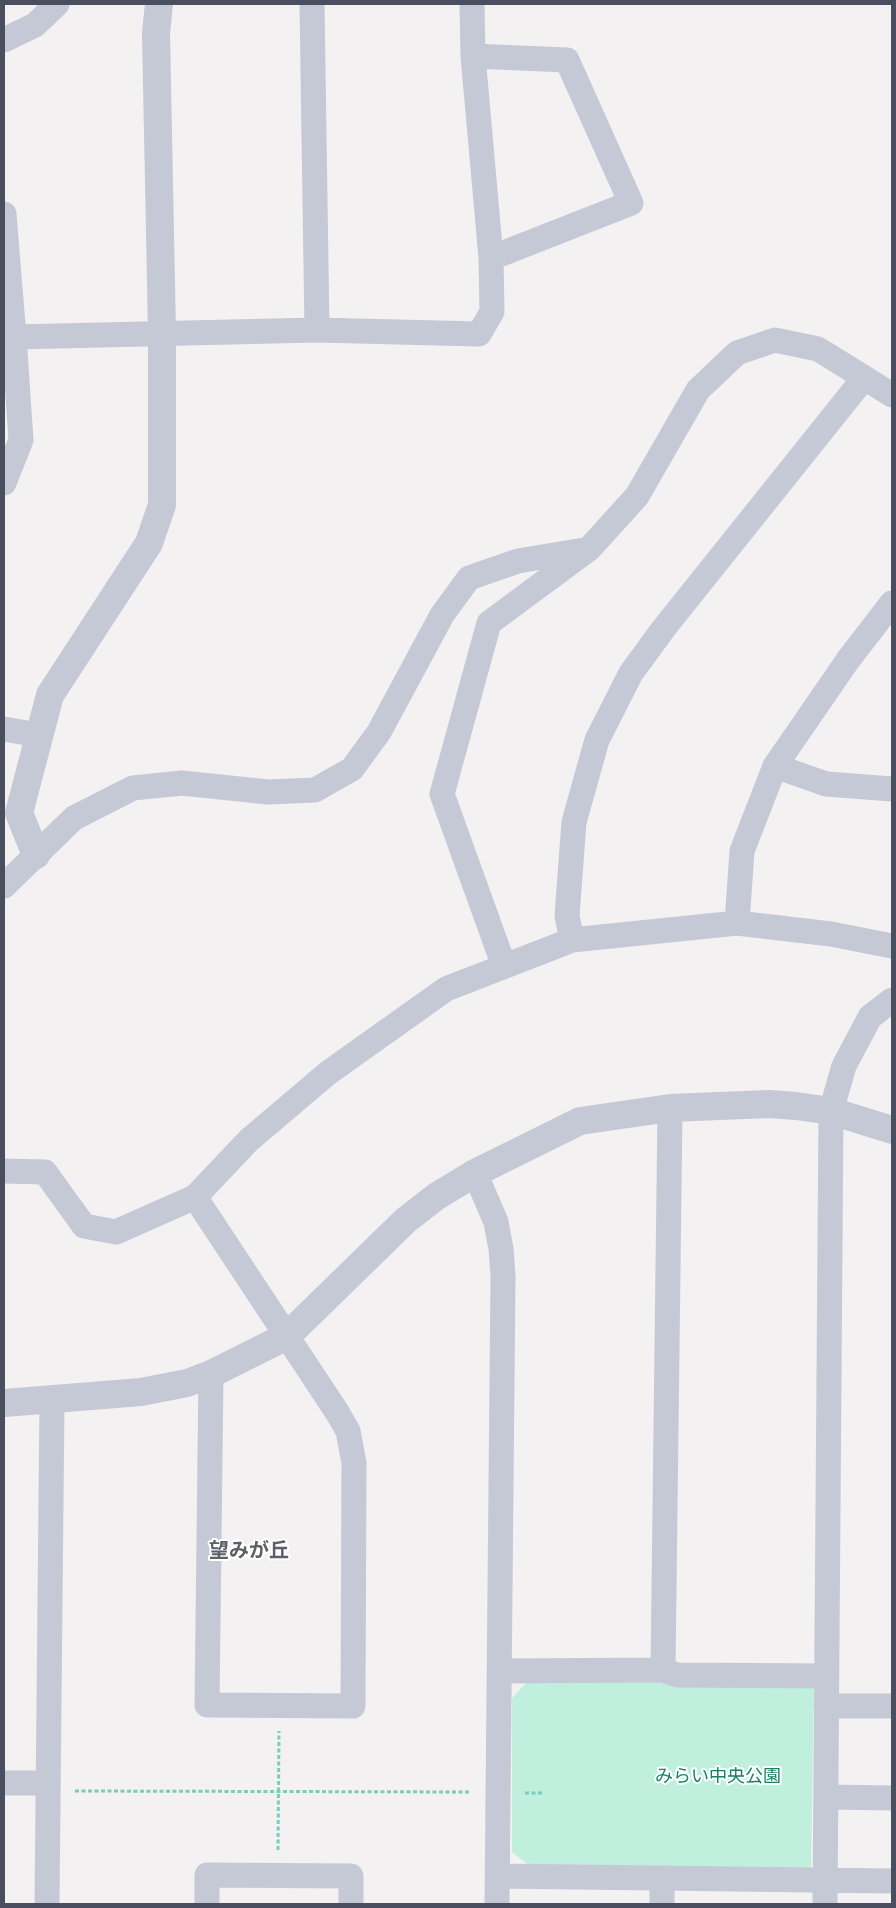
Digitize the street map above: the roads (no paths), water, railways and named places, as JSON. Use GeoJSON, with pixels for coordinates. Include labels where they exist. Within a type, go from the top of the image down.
{"type":"FeatureCollection","features":[{"type":"Feature","properties":{"kind":"street"},"geometry":{"type":"LineString","coordinates":[[4,40],[35,25],[58,4]]}},
{"type":"Feature","properties":{"kind":"street"},"geometry":{"type":"LineString","coordinates":[[36,855],[19,813],[50,695],[149,543],[162,505],[162,333],[156,33],[159,4]]}},
{"type":"Feature","properties":{"kind":"street"},"geometry":{"type":"LineString","coordinates":[[312,4],[317,330]]}},
{"type":"Feature","properties":{"kind":"street"},"geometry":{"type":"LineString","coordinates":[[10,324],[162,333],[317,330],[479,334],[492,312],[491,258],[473,56],[472,4]]}},
{"type":"Feature","properties":{"kind":"street"},"geometry":{"type":"LineString","coordinates":[[473,56],[567,60],[631,203],[491,258]]}},
{"type":"Feature","properties":{"kind":"street"},"geometry":{"type":"LineString","coordinates":[[4,214],[10,324],[21,440],[4,483]]}},
{"type":"Feature","properties":{"kind":"street"},"geometry":{"type":"LineString","coordinates":[[504,966],[442,794],[489,623],[589,550],[637,496],[698,390],[737,353],[775,340],[818,349],[892,395]]}},
{"type":"Feature","properties":{"kind":"street"},"geometry":{"type":"LineString","coordinates":[[572,940],[567,916],[574,822],[598,740],[631,673],[664,628],[864,378]]}},
{"type":"Feature","properties":{"kind":"street"},"geometry":{"type":"LineString","coordinates":[[4,886],[74,818],[133,788],[182,783],[268,792],[315,790],[352,769],[379,732],[442,615],[469,578],[518,562],[589,550]]}},
{"type":"Feature","properties":{"kind":"street"},"geometry":{"type":"LineString","coordinates":[[737,923],[742,850],[775,766],[848,660],[892,603]]}},
{"type":"Feature","properties":{"kind":"street"},"geometry":{"type":"LineString","coordinates":[[4,729],[38,736]]}},
{"type":"Feature","properties":{"kind":"street"},"geometry":{"type":"LineString","coordinates":[[775,766],[826,784],[892,789]]}},
{"type":"Feature","properties":{"kind":"street"},"geometry":{"type":"LineString","coordinates":[[4,1171],[45,1172],[84,1226],[116,1232],[195,1197],[249,1140],[328,1074],[446,989],[572,940],[737,923],[831,934],[892,946]]}},
{"type":"Feature","properties":{"kind":"street"},"geometry":{"type":"LineString","coordinates":[[825,1904],[831,1111],[844,1066],[870,1017],[892,1000]]}},
{"type":"Feature","properties":{"kind":"street"},"geometry":{"type":"LineString","coordinates":[[4,1404],[141,1392],[187,1383],[212,1374],[287,1336],[406,1220],[437,1196],[475,1173],[580,1121],[670,1108],[769,1104],[831,1111],[892,1130]]}},
{"type":"Feature","properties":{"kind":"street"},"geometry":{"type":"LineString","coordinates":[[663,1670],[670,1108]]}},
{"type":"Feature","properties":{"kind":"street"},"geometry":{"type":"LineString","coordinates":[[475,1173],[496,1222],[503,1276],[498,1904]]}},
{"type":"Feature","properties":{"kind":"street"},"geometry":{"type":"LineString","coordinates":[[195,1197],[337,1412],[348,1432],[354,1463],[353,1706],[207,1704],[212,1374]]}},
{"type":"Feature","properties":{"kind":"street"},"geometry":{"type":"LineString","coordinates":[[47,1904],[57,1787],[52,1401]]}},
{"type":"Feature","properties":{"kind":"street"},"geometry":{"type":"LineString","coordinates":[[500,1671],[663,1670],[677,1675],[826,1676]]}},
{"type":"Feature","properties":{"kind":"street"},"geometry":{"type":"LineString","coordinates":[[826,1706],[892,1706]]}},
{"type":"Feature","properties":{"kind":"street"},"geometry":{"type":"LineString","coordinates":[[4,1783],[57,1787]]}},
{"type":"Feature","properties":{"kind":"street"},"geometry":{"type":"LineString","coordinates":[[826,1797],[892,1798]]}},
{"type":"Feature","properties":{"kind":"street"},"geometry":{"type":"LineString","coordinates":[[207,1904],[207,1875],[351,1876],[351,1904]]}},
{"type":"Feature","properties":{"kind":"street"},"geometry":{"type":"LineString","coordinates":[[498,1876],[892,1881]]}},
{"type":"Feature","properties":{"kind":"street"},"geometry":{"type":"LineString","coordinates":[[662,1878],[662,1904]]}},
{"type":"Feature","properties":{"kind":"district","name":"望みが丘"},"geometry":{"type":"Point","coordinates":[249,1550]}},
{"type":"Feature","properties":{"kind":"park label","name":"みらい中央公園"},"geometry":{"type":"Point","coordinates":[718,1776]}}]}
